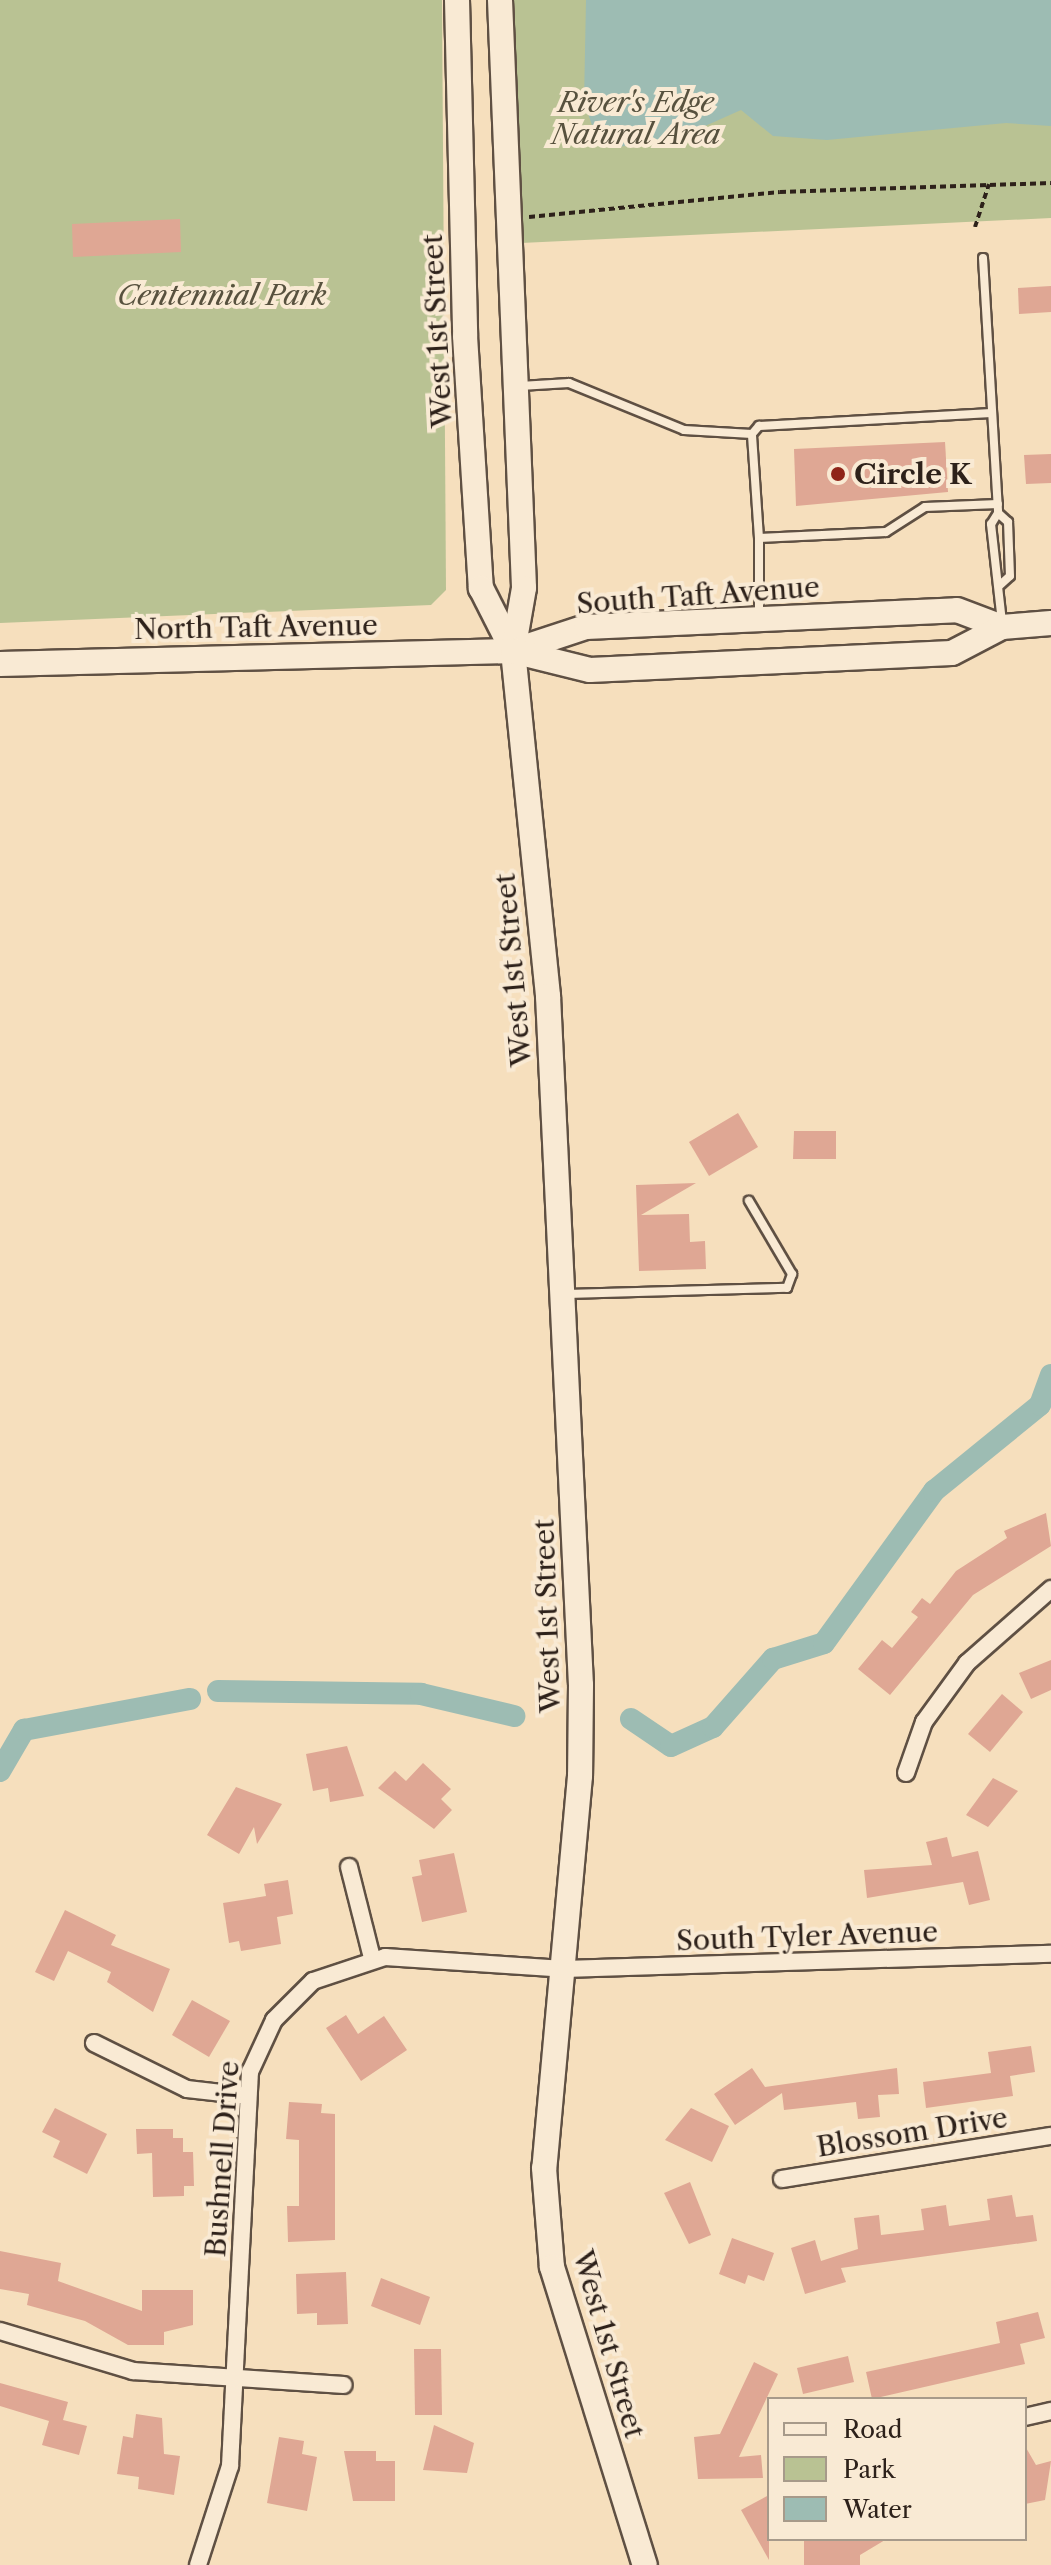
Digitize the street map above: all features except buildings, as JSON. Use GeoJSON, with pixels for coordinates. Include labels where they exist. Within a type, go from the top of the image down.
{"type":"FeatureCollection","features":[{"type":"Feature","properties":{"kind":"main road","name":"West 1st Street"},"geometry":{"type":"LineString","coordinates":[[457,0],[481,588],[513,651]]}},
{"type":"Feature","properties":{"kind":"main road","name":"West 1st Street"},"geometry":{"type":"LineString","coordinates":[[500,0],[507,220],[520,386],[524,588],[513,651],[548,996],[581,1685],[564,1969],[544,2168],[552,2267],[645,2565]]}},
{"type":"Feature","properties":{"kind":"main road","name":"South Taft Avenue"},"geometry":{"type":"LineString","coordinates":[[513,651],[586,627],[957,610],[1002,627]]}},
{"type":"Feature","properties":{"kind":"main road","name":"South Taft Avenue"},"geometry":{"type":"LineString","coordinates":[[513,651],[590,670],[952,653],[1002,627],[1051,623]]}},
{"type":"Feature","properties":{"kind":"main road","name":"North Taft Avenue"},"geometry":{"type":"LineString","coordinates":[[0,664],[513,651]]}},
{"type":"Feature","properties":{"kind":"street"},"geometry":{"type":"LineString","coordinates":[[906,1773],[924,1722],[967,1663],[1051,1589]]}},
{"type":"Feature","properties":{"kind":"street"},"geometry":{"type":"LineString","coordinates":[[349,1867],[372,1958]]}},
{"type":"Feature","properties":{"kind":"street","name":"South Tyler Avenue"},"geometry":{"type":"LineString","coordinates":[[564,1969],[1051,1954]]}},
{"type":"Feature","properties":{"kind":"street","name":"Bushnell Drive"},"geometry":{"type":"LineString","coordinates":[[198,2565],[218,2520],[230,2466],[248,2096],[255,2054],[286,2005],[313,1981],[372,1958],[564,1969]]}},
{"type":"Feature","properties":{"kind":"street"},"geometry":{"type":"LineString","coordinates":[[94,2043],[187,2089],[248,2096]]}},
{"type":"Feature","properties":{"kind":"street","name":"Blossom Drive"},"geometry":{"type":"LineString","coordinates":[[782,2179],[1051,2136]]}},
{"type":"Feature","properties":{"kind":"street"},"geometry":{"type":"LineString","coordinates":[[0,2331],[133,2371],[344,2385]]}},
{"type":"Feature","properties":{"kind":"street"},"geometry":{"type":"LineString","coordinates":[[1027,2417],[1051,2411]]}},
{"type":"Feature","properties":{"kind":"lane"},"geometry":{"type":"LineString","coordinates":[[983,258],[998,509],[991,524],[993,577],[1000,585],[1002,627]]}},
{"type":"Feature","properties":{"kind":"lane"},"geometry":{"type":"LineString","coordinates":[[520,386],[569,383],[684,430],[752,434]]}},
{"type":"Feature","properties":{"kind":"lane"},"geometry":{"type":"LineString","coordinates":[[759,619],[759,538],[752,434],[759,426],[992,413]]}},
{"type":"Feature","properties":{"kind":"lane"},"geometry":{"type":"LineString","coordinates":[[759,538],[886,532],[925,507],[998,509]]}},
{"type":"Feature","properties":{"kind":"lane"},"geometry":{"type":"LineString","coordinates":[[998,509],[1008,522],[1010,576],[1000,585]]}},
{"type":"Feature","properties":{"kind":"lane"},"geometry":{"type":"LineString","coordinates":[[562,1295],[787,1288],[792,1274],[749,1201]]}},
{"type":"Feature","properties":{"kind":"path"},"geometry":{"type":"LineString","coordinates":[[507,220],[780,192],[1051,183]]}},
{"type":"Feature","properties":{"kind":"path"},"geometry":{"type":"LineString","coordinates":[[975,227],[991,184]]}},
{"type":"Feature","properties":{"kind":"green space","name":"Centennial Park"},"geometry":{"type":"Polygon","coordinates":[[[0,0],[442,0],[446,590],[431,605],[0,623],[0,0]]]}},
{"type":"Feature","properties":{"kind":"green space","name":"River's Edge Natural Area"},"geometry":{"type":"Polygon","coordinates":[[[514,0],[1051,0],[1051,218],[521,243],[514,0]]]}},
{"type":"Feature","properties":{"kind":"water"},"geometry":{"type":"Polygon","coordinates":[[[586,0],[1051,0],[1051,126],[1006,123],[827,140],[773,136],[741,110],[667,143],[612,147],[594,131],[584,102],[586,0]]]}},
{"type":"Feature","properties":{"kind":"waterway"},"geometry":{"type":"LineString","coordinates":[[631,1719],[671,1746],[713,1727],[773,1659],[824,1643],[934,1491],[1040,1405],[1051,1375]]}},
{"type":"Feature","properties":{"kind":"waterway"},"geometry":{"type":"LineString","coordinates":[[218,1691],[421,1694],[514,1716]]}},
{"type":"Feature","properties":{"kind":"waterway"},"geometry":{"type":"LineString","coordinates":[[0,1771],[24,1730],[190,1699]]}},
{"type":"Feature","properties":{"kind":"place","name":"Circle K"},"geometry":{"type":"Point","coordinates":[838,474]}}]}
